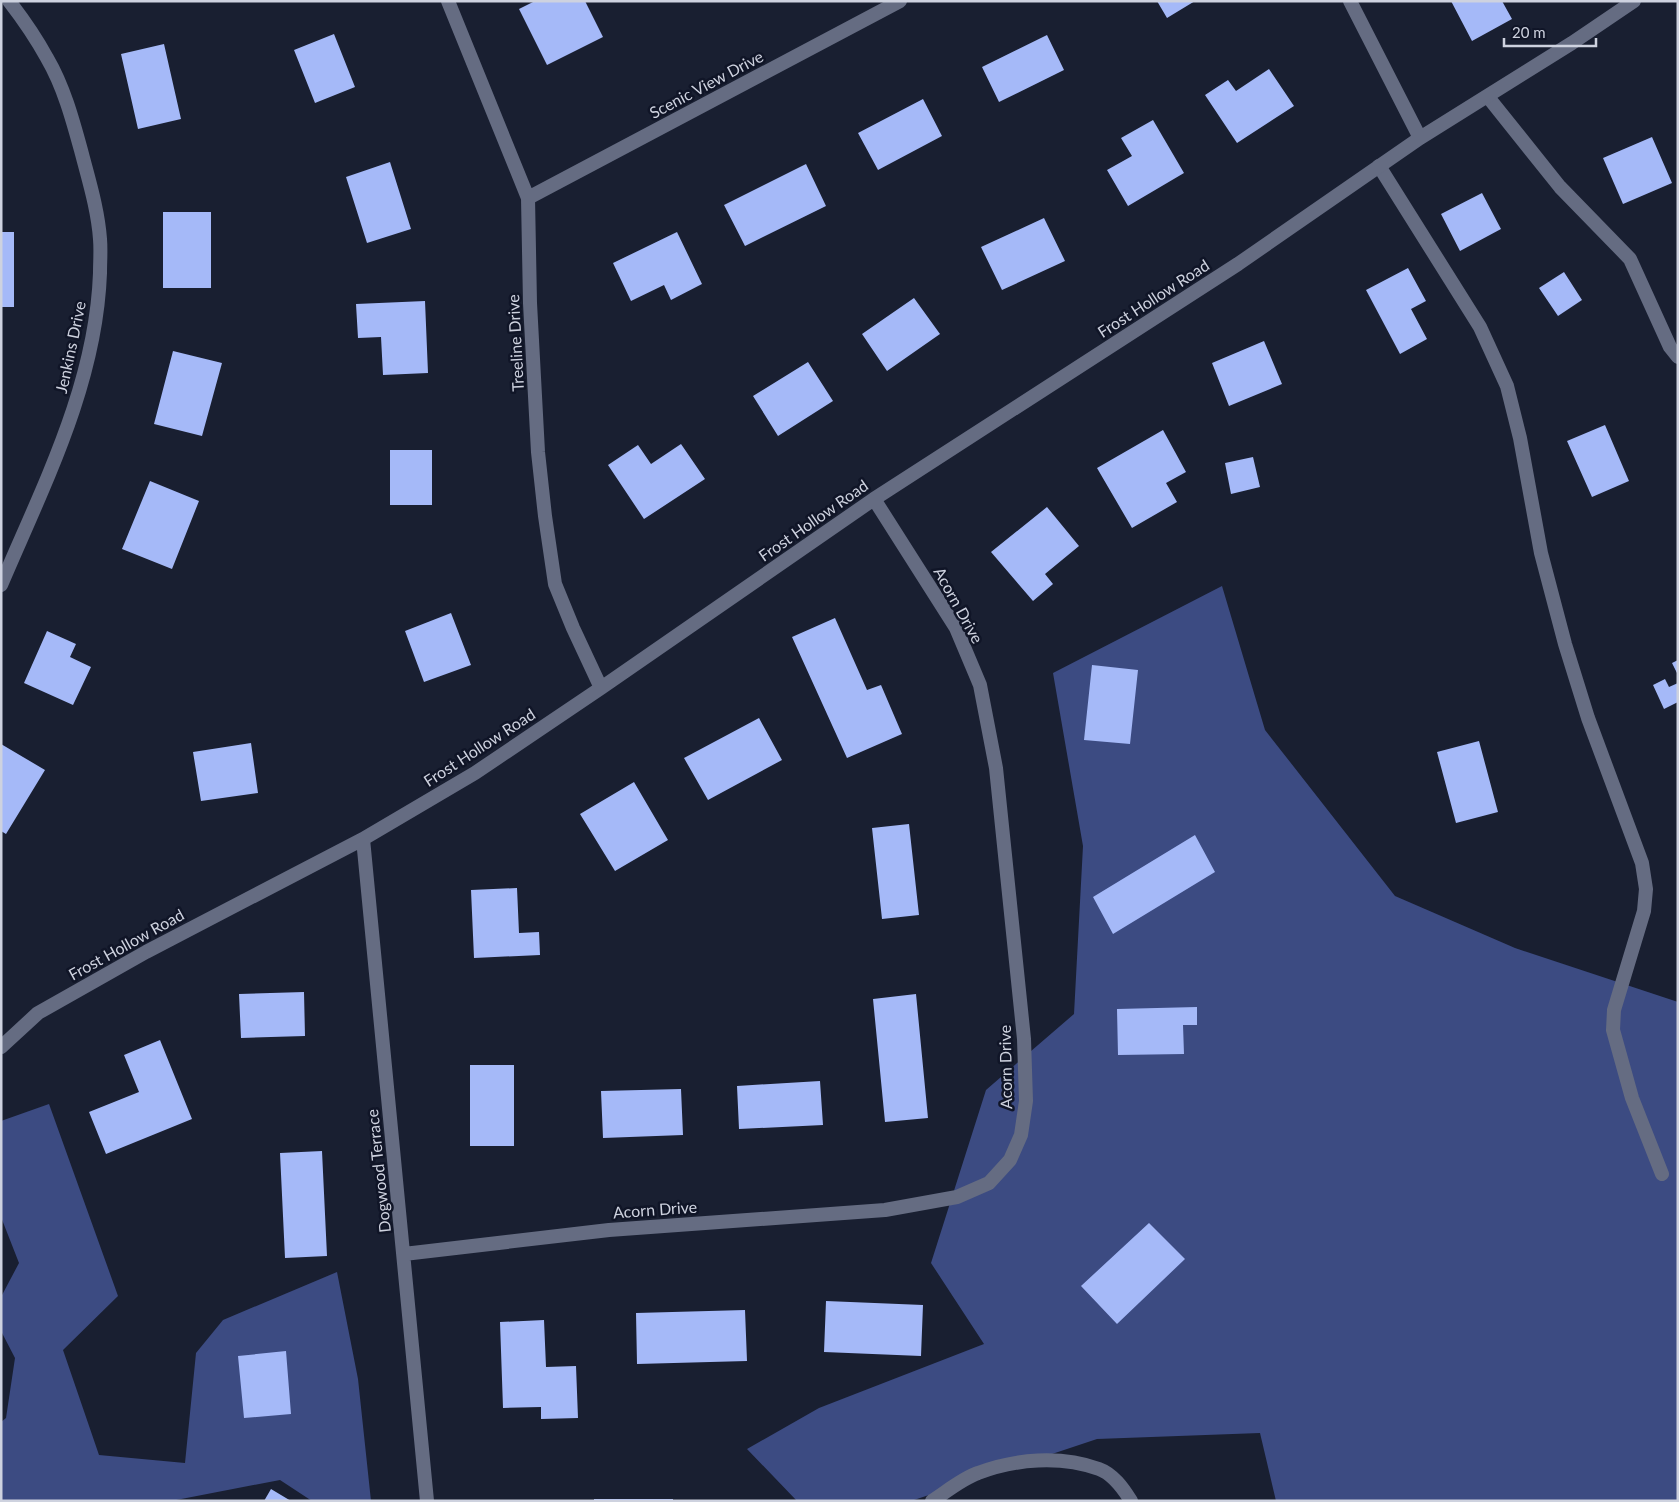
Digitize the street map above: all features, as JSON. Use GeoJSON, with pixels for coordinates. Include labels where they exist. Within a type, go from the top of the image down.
{"type":"FeatureCollection","features":[{"type":"Feature","properties":{"kind":"street","name":"Jenkins Drive"},"geometry":{"type":"LineString","coordinates":[[1,585],[74,409],[96,324],[101,239],[93,196],[68,104],[48,59],[9,1]]}},
{"type":"Feature","properties":{"kind":"street","name":"Treeline Drive"},"geometry":{"type":"LineString","coordinates":[[448,1],[528,198],[531,313],[538,452],[555,584],[601,688]]}},
{"type":"Feature","properties":{"kind":"street","name":"Scenic View Drive"},"geometry":{"type":"LineString","coordinates":[[528,198],[900,1]]}},
{"type":"Feature","properties":{"kind":"street"},"geometry":{"type":"LineString","coordinates":[[1350,1],[1420,138]]}},
{"type":"Feature","properties":{"kind":"street","name":"Frost Hollow Road"},"geometry":{"type":"LineString","coordinates":[[1,1047],[38,1013],[146,952],[363,839],[475,773],[874,499],[1238,264],[1420,138],[1488,97],[1634,1]]}},
{"type":"Feature","properties":{"kind":"street"},"geometry":{"type":"LineString","coordinates":[[1488,97],[1560,187],[1630,259],[1670,347],[1678,357]]}},
{"type":"Feature","properties":{"kind":"street"},"geometry":{"type":"LineString","coordinates":[[1379,166],[1480,327],[1507,386],[1520,438],[1541,553],[1565,644],[1588,718],[1642,863],[1646,889],[1644,911],[1614,1010],[1613,1030],[1632,1098],[1662,1174]]}},
{"type":"Feature","properties":{"kind":"street","name":"Acorn Drive"},"geometry":{"type":"LineString","coordinates":[[404,1254],[609,1230],[884,1210],[957,1197],[989,1183],[1010,1160],[1021,1135],[1026,1101],[1024,1039],[996,768],[980,684],[956,628],[874,499]]}},
{"type":"Feature","properties":{"kind":"street","name":"Dogwood Terrace"},"geometry":{"type":"LineString","coordinates":[[363,839],[427,1501]]}},
{"type":"Feature","properties":{"kind":"street"},"geometry":{"type":"LineString","coordinates":[[932,1501],[976,1473],[1024,1460],[1068,1462],[1100,1469],[1122,1486],[1131,1501]]}},
{"type":"Feature","properties":{"kind":"shaded area"},"geometry":{"type":"Polygon","coordinates":[[[1222,586],[1265,730],[1395,896],[1515,948],[1678,1002],[1678,1501],[1276,1501],[1260,1433],[1097,1439],[911,1501],[797,1501],[747,1449],[819,1408],[984,1344],[931,1263],[986,1090],[1074,1014],[1083,846],[1053,673],[1222,586]]]}},
{"type":"Feature","properties":{"kind":"shaded area"},"geometry":{"type":"Polygon","coordinates":[[[49,1104],[118,1296],[63,1350],[99,1455],[185,1463],[196,1353],[223,1320],[337,1272],[358,1379],[371,1501],[312,1501],[280,1480],[171,1501],[1,1501],[1,1422],[6,1418],[15,1358],[1,1331],[1,1297],[19,1263],[1,1217],[1,1121],[49,1104]]]}},
{"type":"Feature","properties":{"kind":"building"},"geometry":{"type":"Polygon","coordinates":[[[535,1],[585,1],[603,37],[547,65],[519,9],[535,1]]]}},
{"type":"Feature","properties":{"kind":"building"},"geometry":{"type":"Polygon","coordinates":[[[1157,1],[1195,1],[1167,18],[1157,1]]]}},
{"type":"Feature","properties":{"kind":"building"},"geometry":{"type":"Polygon","coordinates":[[[1451,1],[1502,1],[1512,19],[1472,41],[1451,1]]]}},
{"type":"Feature","properties":{"kind":"building"},"geometry":{"type":"Polygon","coordinates":[[[334,34],[355,87],[315,103],[294,50],[334,34]]]}},
{"type":"Feature","properties":{"kind":"building"},"geometry":{"type":"Polygon","coordinates":[[[1047,35],[1064,70],[999,102],[982,67],[1047,35]]]}},
{"type":"Feature","properties":{"kind":"building"},"geometry":{"type":"Polygon","coordinates":[[[164,44],[181,119],[138,129],[121,54],[164,44]]]}},
{"type":"Feature","properties":{"kind":"building"},"geometry":{"type":"Polygon","coordinates":[[[1269,69],[1294,106],[1237,143],[1205,95],[1228,80],[1236,91],[1269,69]]]}},
{"type":"Feature","properties":{"kind":"building"},"geometry":{"type":"Polygon","coordinates":[[[923,99],[942,136],[878,170],[858,133],[923,99]]]}},
{"type":"Feature","properties":{"kind":"building"},"geometry":{"type":"Polygon","coordinates":[[[1153,120],[1184,173],[1128,206],[1107,170],[1132,156],[1121,138],[1153,120]]]}},
{"type":"Feature","properties":{"kind":"building"},"geometry":{"type":"Polygon","coordinates":[[[1652,137],[1672,183],[1623,204],[1603,158],[1652,137]]]}},
{"type":"Feature","properties":{"kind":"building"},"geometry":{"type":"Polygon","coordinates":[[[390,162],[411,229],[367,243],[346,177],[390,162]]]}},
{"type":"Feature","properties":{"kind":"building"},"geometry":{"type":"Polygon","coordinates":[[[806,164],[826,206],[745,246],[724,205],[806,164]]]}},
{"type":"Feature","properties":{"kind":"building"},"geometry":{"type":"Polygon","coordinates":[[[1482,193],[1501,229],[1460,251],[1441,214],[1482,193]]]}},
{"type":"Feature","properties":{"kind":"building"},"geometry":{"type":"Polygon","coordinates":[[[163,212],[211,212],[211,288],[163,288],[163,212]]]}},
{"type":"Feature","properties":{"kind":"building"},"geometry":{"type":"Polygon","coordinates":[[[1044,218],[1065,261],[1002,290],[981,247],[1044,218]]]}},
{"type":"Feature","properties":{"kind":"building"},"geometry":{"type":"Polygon","coordinates":[[[1,232],[14,232],[14,307],[1,307],[1,232]]]}},
{"type":"Feature","properties":{"kind":"building"},"geometry":{"type":"Polygon","coordinates":[[[677,232],[702,284],[671,300],[664,285],[631,301],[613,263],[677,232]]]}},
{"type":"Feature","properties":{"kind":"building"},"geometry":{"type":"Polygon","coordinates":[[[1408,268],[1426,301],[1411,309],[1427,339],[1400,354],[1366,290],[1408,268]]]}},
{"type":"Feature","properties":{"kind":"building"},"geometry":{"type":"Polygon","coordinates":[[[1564,272],[1582,300],[1558,316],[1539,288],[1564,272]]]}},
{"type":"Feature","properties":{"kind":"building"},"geometry":{"type":"Polygon","coordinates":[[[914,298],[940,334],[887,371],[862,334],[914,298]]]}},
{"type":"Feature","properties":{"kind":"building"},"geometry":{"type":"Polygon","coordinates":[[[425,301],[428,373],[383,375],[381,337],[358,338],[356,304],[425,301]]]}},
{"type":"Feature","properties":{"kind":"building"},"geometry":{"type":"Polygon","coordinates":[[[1264,341],[1282,384],[1229,406],[1212,363],[1264,341]]]}},
{"type":"Feature","properties":{"kind":"building"},"geometry":{"type":"Polygon","coordinates":[[[173,351],[222,363],[202,436],[154,424],[173,351]]]}},
{"type":"Feature","properties":{"kind":"building"},"geometry":{"type":"Polygon","coordinates":[[[808,362],[833,401],[778,436],[753,396],[808,362]]]}},
{"type":"Feature","properties":{"kind":"building"},"geometry":{"type":"Polygon","coordinates":[[[1605,425],[1629,481],[1592,497],[1567,441],[1605,425]]]}},
{"type":"Feature","properties":{"kind":"building"},"geometry":{"type":"Polygon","coordinates":[[[1163,430],[1186,472],[1166,483],[1177,502],[1132,528],[1097,468],[1163,430]]]}},
{"type":"Feature","properties":{"kind":"building"},"geometry":{"type":"Polygon","coordinates":[[[681,444],[705,479],[644,519],[608,465],[638,445],[651,464],[681,444]]]}},
{"type":"Feature","properties":{"kind":"building"},"geometry":{"type":"Polygon","coordinates":[[[390,450],[432,450],[432,505],[390,505],[390,450]]]}},
{"type":"Feature","properties":{"kind":"building"},"geometry":{"type":"Polygon","coordinates":[[[1253,457],[1260,487],[1231,494],[1225,463],[1253,457]]]}},
{"type":"Feature","properties":{"kind":"building"},"geometry":{"type":"Polygon","coordinates":[[[150,481],[199,501],[172,569],[122,549],[150,481]]]}},
{"type":"Feature","properties":{"kind":"building"},"geometry":{"type":"Polygon","coordinates":[[[1047,507],[1079,546],[1045,574],[1053,584],[1033,601],[991,552],[1047,507]]]}},
{"type":"Feature","properties":{"kind":"building"},"geometry":{"type":"Polygon","coordinates":[[[451,613],[471,665],[424,682],[405,631],[451,613]]]}},
{"type":"Feature","properties":{"kind":"building"},"geometry":{"type":"Polygon","coordinates":[[[835,618],[867,690],[881,685],[902,734],[847,758],[792,637],[835,618]]]}},
{"type":"Feature","properties":{"kind":"building"},"geometry":{"type":"Polygon","coordinates":[[[47,631],[76,644],[70,657],[91,667],[73,705],[24,683],[47,631]]]}},
{"type":"Feature","properties":{"kind":"building"},"geometry":{"type":"Polygon","coordinates":[[[1678,660],[1678,675],[1672,663],[1678,660]]]}},
{"type":"Feature","properties":{"kind":"building"},"geometry":{"type":"Polygon","coordinates":[[[1092,665],[1138,670],[1130,744],[1084,740],[1092,665]]]}},
{"type":"Feature","properties":{"kind":"building"},"geometry":{"type":"Polygon","coordinates":[[[1665,679],[1669,687],[1678,683],[1678,702],[1664,709],[1653,685],[1665,679]]]}},
{"type":"Feature","properties":{"kind":"building"},"geometry":{"type":"Polygon","coordinates":[[[759,718],[782,760],[708,800],[684,758],[759,718]]]}},
{"type":"Feature","properties":{"kind":"building"},"geometry":{"type":"Polygon","coordinates":[[[1479,741],[1498,812],[1456,823],[1437,752],[1479,741]]]}},
{"type":"Feature","properties":{"kind":"building"},"geometry":{"type":"Polygon","coordinates":[[[251,743],[258,793],[201,801],[193,752],[251,743]]]}},
{"type":"Feature","properties":{"kind":"building"},"geometry":{"type":"Polygon","coordinates":[[[1,744],[45,770],[6,834],[1,831],[1,744]]]}},
{"type":"Feature","properties":{"kind":"building"},"geometry":{"type":"Polygon","coordinates":[[[634,782],[668,840],[615,871],[580,814],[634,782]]]}},
{"type":"Feature","properties":{"kind":"building"},"geometry":{"type":"Polygon","coordinates":[[[909,824],[919,915],[882,919],[872,828],[909,824]]]}},
{"type":"Feature","properties":{"kind":"building"},"geometry":{"type":"Polygon","coordinates":[[[1195,835],[1215,872],[1113,934],[1093,897],[1195,835]]]}},
{"type":"Feature","properties":{"kind":"building"},"geometry":{"type":"Polygon","coordinates":[[[517,888],[519,933],[539,932],[540,955],[474,958],[471,890],[517,888]]]}},
{"type":"Feature","properties":{"kind":"building"},"geometry":{"type":"Polygon","coordinates":[[[304,992],[305,1036],[241,1038],[239,994],[304,992]]]}},
{"type":"Feature","properties":{"kind":"building"},"geometry":{"type":"Polygon","coordinates":[[[916,994],[928,1118],[885,1122],[873,999],[916,994]]]}},
{"type":"Feature","properties":{"kind":"building"},"geometry":{"type":"Polygon","coordinates":[[[1197,1007],[1197,1025],[1183,1025],[1184,1054],[1118,1055],[1117,1009],[1197,1007]]]}},
{"type":"Feature","properties":{"kind":"building"},"geometry":{"type":"Polygon","coordinates":[[[160,1040],[192,1119],[106,1154],[89,1112],[139,1092],[124,1055],[160,1040]]]}},
{"type":"Feature","properties":{"kind":"building"},"geometry":{"type":"Polygon","coordinates":[[[470,1065],[514,1065],[514,1146],[470,1146],[470,1065]]]}},
{"type":"Feature","properties":{"kind":"building"},"geometry":{"type":"Polygon","coordinates":[[[820,1081],[823,1125],[739,1129],[737,1086],[820,1081]]]}},
{"type":"Feature","properties":{"kind":"building"},"geometry":{"type":"Polygon","coordinates":[[[681,1089],[683,1135],[603,1138],[601,1091],[681,1089]]]}},
{"type":"Feature","properties":{"kind":"building"},"geometry":{"type":"Polygon","coordinates":[[[322,1151],[327,1256],[285,1258],[280,1153],[322,1151]]]}},
{"type":"Feature","properties":{"kind":"building"},"geometry":{"type":"Polygon","coordinates":[[[1149,1223],[1185,1259],[1117,1324],[1081,1286],[1149,1223]]]}},
{"type":"Feature","properties":{"kind":"building"},"geometry":{"type":"Polygon","coordinates":[[[826,1301],[923,1305],[921,1356],[824,1352],[826,1301]]]}},
{"type":"Feature","properties":{"kind":"building"},"geometry":{"type":"Polygon","coordinates":[[[745,1310],[747,1361],[637,1364],[636,1313],[745,1310]]]}},
{"type":"Feature","properties":{"kind":"building"},"geometry":{"type":"Polygon","coordinates":[[[544,1320],[546,1367],[576,1366],[578,1418],[541,1419],[541,1407],[503,1408],[500,1322],[544,1320]]]}},
{"type":"Feature","properties":{"kind":"building"},"geometry":{"type":"Polygon","coordinates":[[[286,1351],[291,1414],[244,1418],[238,1356],[286,1351]]]}},
{"type":"Feature","properties":{"kind":"building"},"geometry":{"type":"Polygon","coordinates":[[[271,1489],[291,1501],[264,1501],[271,1489]]]}},
{"type":"Feature","properties":{"kind":"building"},"geometry":{"type":"Polygon","coordinates":[[[594,1499],[673,1499],[673,1501],[594,1501],[594,1499]]]}}]}
